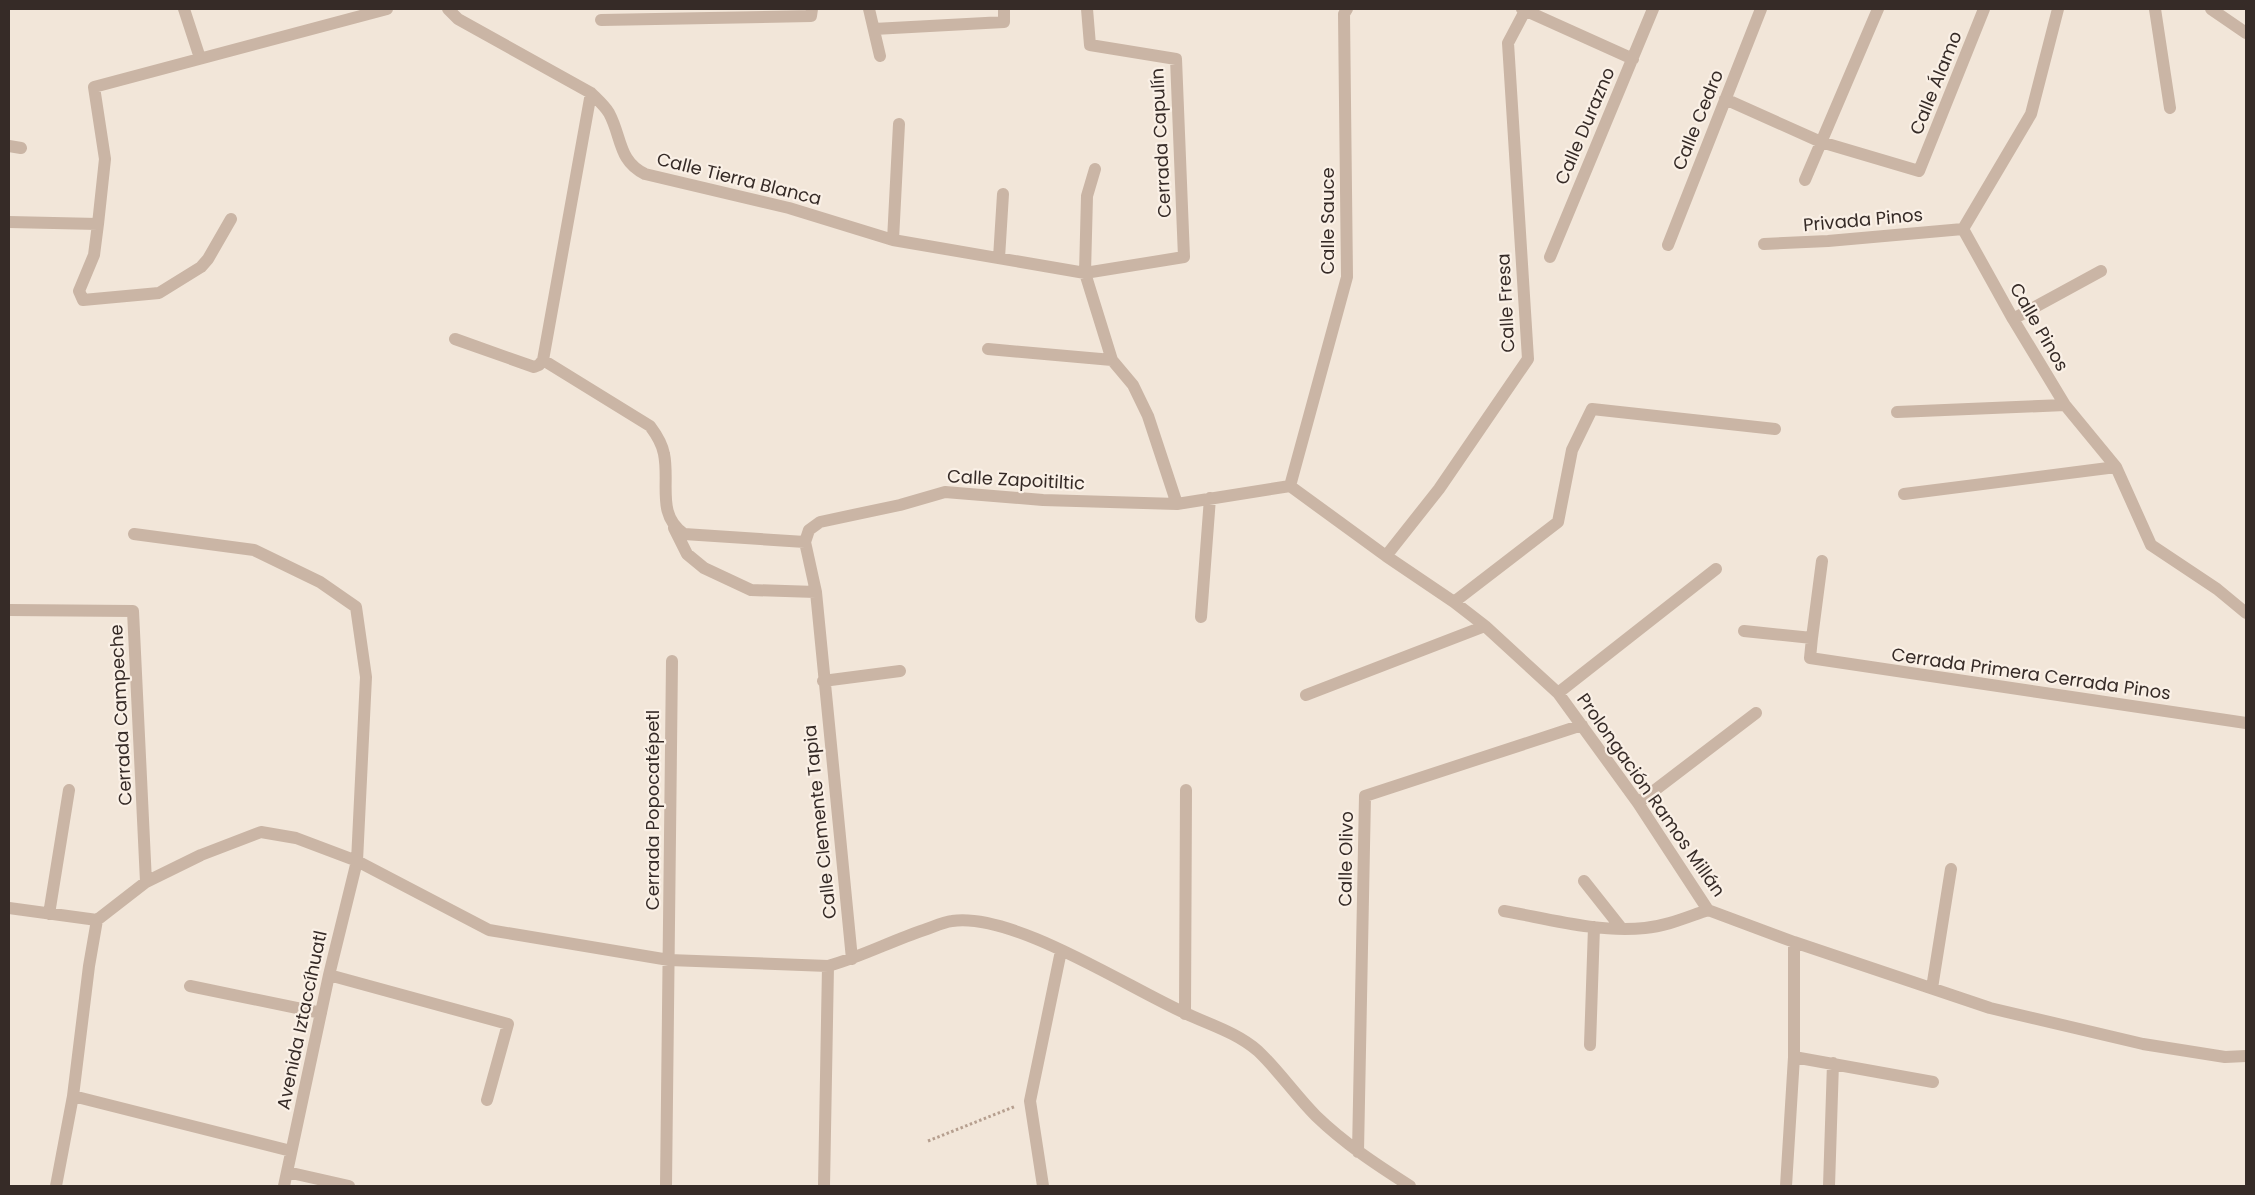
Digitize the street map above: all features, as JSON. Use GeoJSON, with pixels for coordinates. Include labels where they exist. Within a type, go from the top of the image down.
{"type":"FeatureCollection","features":[{"type":"Feature","properties":{"kind":"street"},"geometry":{"type":"LineString","coordinates":[[184,9],[200,58]]}},
{"type":"Feature","properties":{"kind":"street"},"geometry":{"type":"LineString","coordinates":[[230,219],[208,259],[200,268],[159,293],[83,300],[79,291],[94,255],[105,159],[94,87],[387,9]]}},
{"type":"Feature","properties":{"kind":"street","name":"Calle Tierra Blanca"},"geometry":{"type":"LineString","coordinates":[[448,9],[458,19],[591,93],[608,111],[617,131],[623,152],[632,168],[645,174],[789,208],[893,240],[1086,273],[1184,256]]}},
{"type":"Feature","properties":{"kind":"street"},"geometry":{"type":"LineString","coordinates":[[601,20],[811,16],[812,9]]}},
{"type":"Feature","properties":{"kind":"street"},"geometry":{"type":"LineString","coordinates":[[869,9],[880,56]]}},
{"type":"Feature","properties":{"kind":"street"},"geometry":{"type":"LineString","coordinates":[[874,29],[1004,22],[1004,9]]}},
{"type":"Feature","properties":{"kind":"street","name":"Cerrada Capulín"},"geometry":{"type":"LineString","coordinates":[[1088,9],[1090,45],[1176,59],[1184,256]]}},
{"type":"Feature","properties":{"kind":"street","name":"Calle Sauce"},"geometry":{"type":"LineString","coordinates":[[1290,486],[1347,277],[1344,14],[1347,9]]}},
{"type":"Feature","properties":{"kind":"street"},"geometry":{"type":"LineString","coordinates":[[1525,9],[1633,59]]}},
{"type":"Feature","properties":{"kind":"street","name":"Calle Fresa"},"geometry":{"type":"LineString","coordinates":[[1386,556],[1439,488],[1528,359],[1508,43],[1525,9]]}},
{"type":"Feature","properties":{"kind":"street","name":"Calle Durazno"},"geometry":{"type":"LineString","coordinates":[[1550,256],[1653,9]]}},
{"type":"Feature","properties":{"kind":"street","name":"Calle Cedro"},"geometry":{"type":"LineString","coordinates":[[1668,245],[1761,9]]}},
{"type":"Feature","properties":{"kind":"street"},"geometry":{"type":"LineString","coordinates":[[1805,180],[1878,9]]}},
{"type":"Feature","properties":{"kind":"street","name":"Calle Álamo"},"geometry":{"type":"LineString","coordinates":[[1821,142],[1919,171],[1984,9]]}},
{"type":"Feature","properties":{"kind":"street"},"geometry":{"type":"LineString","coordinates":[[1963,229],[2031,114],[2058,9]]}},
{"type":"Feature","properties":{"kind":"street"},"geometry":{"type":"LineString","coordinates":[[2155,9],[2170,108]]}},
{"type":"Feature","properties":{"kind":"street"},"geometry":{"type":"LineString","coordinates":[[2211,9],[2246,33]]}},
{"type":"Feature","properties":{"kind":"street"},"geometry":{"type":"LineString","coordinates":[[455,340],[534,367],[540,365],[543,360],[591,93]]}},
{"type":"Feature","properties":{"kind":"street"},"geometry":{"type":"LineString","coordinates":[[1725,99],[1821,142]]}},
{"type":"Feature","properties":{"kind":"street"},"geometry":{"type":"LineString","coordinates":[[893,240],[899,124]]}},
{"type":"Feature","properties":{"kind":"street"},"geometry":{"type":"LineString","coordinates":[[1095,169],[1087,196],[1086,273],[1112,360],[1133,385],[1148,416],[1177,504]]}},
{"type":"Feature","properties":{"kind":"street"},"geometry":{"type":"LineString","coordinates":[[999,258],[1003,194]]}},
{"type":"Feature","properties":{"kind":"street"},"geometry":{"type":"LineString","coordinates":[[9,222],[98,224]]}},
{"type":"Feature","properties":{"kind":"street","name":"Privada Pinos"},"geometry":{"type":"LineString","coordinates":[[1764,244],[1828,241],[1963,229]]}},
{"type":"Feature","properties":{"kind":"street","name":"Calle Pinos"},"geometry":{"type":"LineString","coordinates":[[1963,229],[2013,319],[2065,405],[2116,467],[2151,545],[2217,589],[2246,613]]}},
{"type":"Feature","properties":{"kind":"street"},"geometry":{"type":"LineString","coordinates":[[2013,319],[2101,271]]}},
{"type":"Feature","properties":{"kind":"street"},"geometry":{"type":"LineString","coordinates":[[988,349],[1112,360]]}},
{"type":"Feature","properties":{"kind":"street"},"geometry":{"type":"LineString","coordinates":[[543,360],[650,426],[659,438],[664,454],[667,515],[687,554],[704,568],[752,590],[816,592],[805,542],[684,534],[674,528]]}},
{"type":"Feature","properties":{"kind":"street"},"geometry":{"type":"LineString","coordinates":[[1897,412],[2065,405]]}},
{"type":"Feature","properties":{"kind":"street"},"geometry":{"type":"LineString","coordinates":[[1454,602],[1558,522],[1572,450],[1592,409],[1775,429]]}},
{"type":"Feature","properties":{"kind":"street"},"geometry":{"type":"LineString","coordinates":[[1904,494],[2116,467]]}},
{"type":"Feature","properties":{"kind":"street","name":"Calle Zapoitiltic"},"geometry":{"type":"LineString","coordinates":[[805,542],[809,530],[820,522],[900,505],[945,492],[1043,500],[1177,504],[1290,486]]}},
{"type":"Feature","properties":{"kind":"street","name":"Prolongación Ramos Millán"},"geometry":{"type":"LineString","coordinates":[[1290,486],[1386,556],[1454,602],[1485,626],[1558,693],[1638,803],[1708,910],[1794,942],[1990,1008],[2143,1044],[2225,1057],[2246,1056]]}},
{"type":"Feature","properties":{"kind":"street"},"geometry":{"type":"LineString","coordinates":[[1201,617],[1210,498]]}},
{"type":"Feature","properties":{"kind":"street","name":"Avenida Iztaccíhuatl"},"geometry":{"type":"LineString","coordinates":[[134,534],[254,550],[320,582],[356,607],[366,677],[358,861],[328,975],[284,1186]]}},
{"type":"Feature","properties":{"kind":"street"},"geometry":{"type":"LineString","coordinates":[[1744,632],[1812,638],[1822,561]]}},
{"type":"Feature","properties":{"kind":"street"},"geometry":{"type":"LineString","coordinates":[[1558,693],[1716,568]]}},
{"type":"Feature","properties":{"kind":"street","name":"Calle Clemente Tapia"},"geometry":{"type":"LineString","coordinates":[[816,592],[823,681],[852,960]]}},
{"type":"Feature","properties":{"kind":"street","name":"Cerrada Campeche"},"geometry":{"type":"LineString","coordinates":[[9,610],[134,611],[146,882]]}},
{"type":"Feature","properties":{"kind":"street"},"geometry":{"type":"LineString","coordinates":[[1306,696],[1485,626]]}},
{"type":"Feature","properties":{"kind":"street","name":"Cerrada Primera Cerrada Pinos"},"geometry":{"type":"LineString","coordinates":[[1812,638],[1810,658],[2246,723]]}},
{"type":"Feature","properties":{"kind":"street","name":"Cerrada Popocatépetl"},"geometry":{"type":"LineString","coordinates":[[666,1186],[672,661]]}},
{"type":"Feature","properties":{"kind":"street"},"geometry":{"type":"LineString","coordinates":[[823,681],[900,671]]}},
{"type":"Feature","properties":{"kind":"street"},"geometry":{"type":"LineString","coordinates":[[1638,803],[1756,714]]}},
{"type":"Feature","properties":{"kind":"street","name":"Calle Olivo"},"geometry":{"type":"LineString","coordinates":[[1358,1152],[1365,796],[1582,725]]}},
{"type":"Feature","properties":{"kind":"street"},"geometry":{"type":"LineString","coordinates":[[49,914],[69,790]]}},
{"type":"Feature","properties":{"kind":"street"},"geometry":{"type":"LineString","coordinates":[[1185,1014],[1186,790]]}},
{"type":"Feature","properties":{"kind":"street"},"geometry":{"type":"LineString","coordinates":[[56,1186],[73,1096],[89,966],[97,920],[146,882],[201,855],[261,832],[296,838],[358,861],[489,930],[669,960],[828,966],[852,960],[909,935],[951,920],[979,920],[1008,928],[1061,951],[1185,1014],[1233,1033],[1258,1052],[1316,1116],[1358,1152],[1410,1186]]}},
{"type":"Feature","properties":{"kind":"street"},"geometry":{"type":"LineString","coordinates":[[1932,988],[1951,869]]}},
{"type":"Feature","properties":{"kind":"street"},"geometry":{"type":"LineString","coordinates":[[1584,881],[1622,929]]}},
{"type":"Feature","properties":{"kind":"street"},"geometry":{"type":"LineString","coordinates":[[9,908],[97,920]]}},
{"type":"Feature","properties":{"kind":"street"},"geometry":{"type":"LineString","coordinates":[[1504,911],[1594,927],[1622,929],[1645,928],[1675,922],[1708,910]]}},
{"type":"Feature","properties":{"kind":"street"},"geometry":{"type":"LineString","coordinates":[[1590,1045],[1594,927]]}},
{"type":"Feature","properties":{"kind":"street"},"geometry":{"type":"LineString","coordinates":[[1786,1186],[1794,1057],[1794,942]]}},
{"type":"Feature","properties":{"kind":"street"},"geometry":{"type":"LineString","coordinates":[[1043,1186],[1030,1101],[1061,951]]}},
{"type":"Feature","properties":{"kind":"street"},"geometry":{"type":"LineString","coordinates":[[824,1186],[828,966]]}},
{"type":"Feature","properties":{"kind":"street"},"geometry":{"type":"LineString","coordinates":[[328,975],[508,1024],[487,1100]]}},
{"type":"Feature","properties":{"kind":"street"},"geometry":{"type":"LineString","coordinates":[[190,986],[321,1013]]}},
{"type":"Feature","properties":{"kind":"street"},"geometry":{"type":"LineString","coordinates":[[1794,1057],[1933,1082]]}},
{"type":"Feature","properties":{"kind":"street"},"geometry":{"type":"LineString","coordinates":[[1829,1186],[1833,1063]]}},
{"type":"Feature","properties":{"kind":"street"},"geometry":{"type":"LineString","coordinates":[[73,1096],[291,1151]]}},
{"type":"Feature","properties":{"kind":"street"},"geometry":{"type":"LineString","coordinates":[[287,1172],[349,1186]]}},
{"type":"Feature","properties":{"kind":"path"},"geometry":{"type":"LineString","coordinates":[[928,1141],[1030,1101]]}}]}
